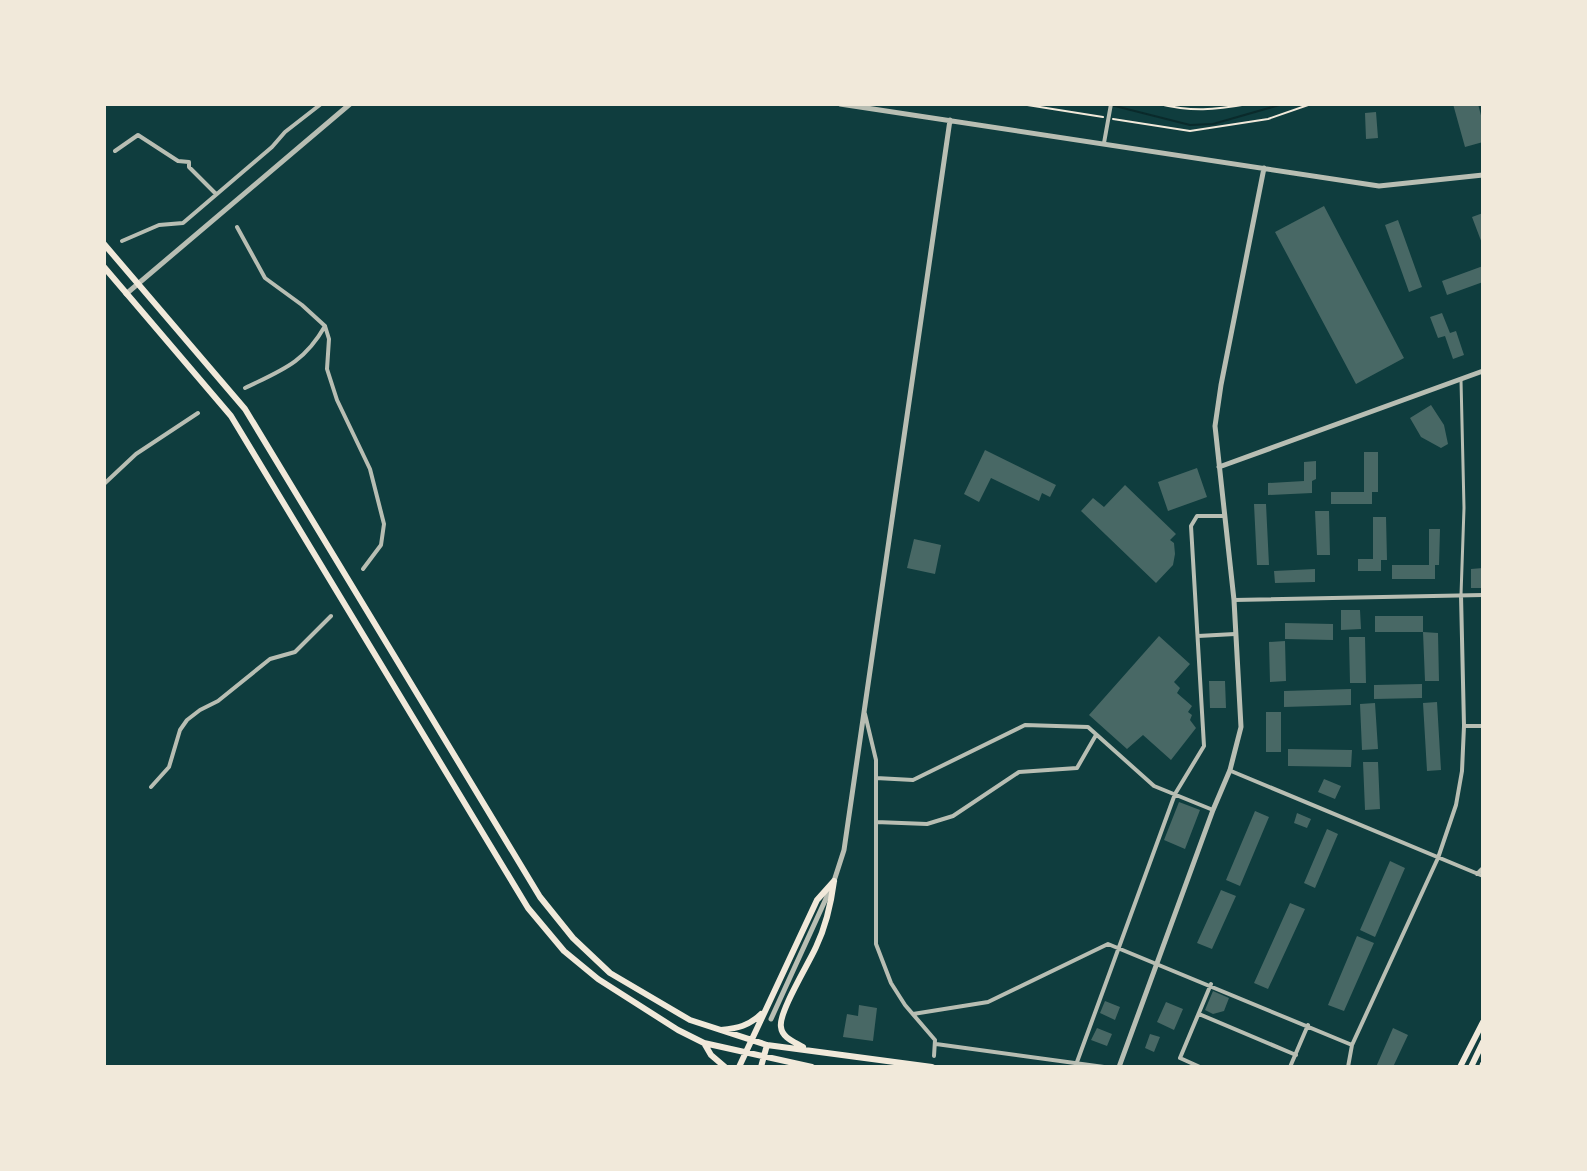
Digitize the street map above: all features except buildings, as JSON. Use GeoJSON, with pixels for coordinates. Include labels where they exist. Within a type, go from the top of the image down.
{"type":"FeatureCollection","features":[{"type":"Feature","properties":{"kind":"main road"},"geometry":{"type":"LineString","coordinates":[[104,244],[245,409],[540,897],[573,938],[610,973],[690,1020],[717,1030],[767,1045],[932,1067]]}},
{"type":"Feature","properties":{"kind":"main road"},"geometry":{"type":"LineString","coordinates":[[104,267],[231,416],[528,908],[564,951],[598,979],[704,1043],[808,1067]]}},
{"type":"Feature","properties":{"kind":"main road"},"geometry":{"type":"LineString","coordinates":[[739,1067],[817,900],[834,881]]}},
{"type":"Feature","properties":{"kind":"main road"},"geometry":{"type":"LineString","coordinates":[[808,1051],[785,1037],[780,1026],[816,947],[831,905],[834,881]]}},
{"type":"Feature","properties":{"kind":"main road"},"geometry":{"type":"LineString","coordinates":[[717,1030],[752,1023],[764,1011]]}},
{"type":"Feature","properties":{"kind":"main road"},"geometry":{"type":"LineString","coordinates":[[1460,1067],[1483,1022]]}},
{"type":"Feature","properties":{"kind":"main road"},"geometry":{"type":"LineString","coordinates":[[1471,1067],[1483,1042]]}},
{"type":"Feature","properties":{"kind":"main road"},"geometry":{"type":"LineString","coordinates":[[704,1043],[711,1055],[725,1067]]}},
{"type":"Feature","properties":{"kind":"main road"},"geometry":{"type":"LineString","coordinates":[[761,1067],[767,1045]]}},
{"type":"Feature","properties":{"kind":"street"},"geometry":{"type":"LineString","coordinates":[[122,241],[159,225],[183,223],[321,104]]}},
{"type":"Feature","properties":{"kind":"street"},"geometry":{"type":"LineString","coordinates":[[126,294],[350,104]]}},
{"type":"Feature","properties":{"kind":"street"},"geometry":{"type":"LineString","coordinates":[[840,104],[1379,186],[1483,175]]}},
{"type":"Feature","properties":{"kind":"street"},"geometry":{"type":"LineString","coordinates":[[1104,143],[1111,104]]}},
{"type":"Feature","properties":{"kind":"street"},"geometry":{"type":"LineString","coordinates":[[771,1019],[834,881],[844,850],[950,120]]}},
{"type":"Feature","properties":{"kind":"street"},"geometry":{"type":"LineString","coordinates":[[115,151],[138,135],[178,161],[189,162],[189,167],[216,194]]}},
{"type":"Feature","properties":{"kind":"street"},"geometry":{"type":"LineString","coordinates":[[1119,1067],[1230,770],[1241,727],[1234,600],[1215,426],[1264,168]]}},
{"type":"Feature","properties":{"kind":"street"},"geometry":{"type":"LineString","coordinates":[[237,227],[265,278],[325,326],[329,339],[327,369],[337,400],[370,469],[384,524],[381,545],[363,569]]}},
{"type":"Feature","properties":{"kind":"street"},"geometry":{"type":"LineString","coordinates":[[245,388],[293,364],[313,347],[325,326]]}},
{"type":"Feature","properties":{"kind":"street"},"geometry":{"type":"LineString","coordinates":[[1219,467],[1483,371]]}},
{"type":"Feature","properties":{"kind":"street"},"geometry":{"type":"LineString","coordinates":[[1348,1067],[1352,1045],[1438,858],[1456,805],[1462,771],[1464,508],[1461,380]]}},
{"type":"Feature","properties":{"kind":"street"},"geometry":{"type":"LineString","coordinates":[[104,484],[136,454],[198,413]]}},
{"type":"Feature","properties":{"kind":"street"},"geometry":{"type":"LineString","coordinates":[[1077,1062],[1175,794],[1204,746],[1191,526],[1197,516],[1225,516]]}},
{"type":"Feature","properties":{"kind":"street"},"geometry":{"type":"LineString","coordinates":[[1234,600],[1483,595]]}},
{"type":"Feature","properties":{"kind":"street"},"geometry":{"type":"LineString","coordinates":[[151,787],[169,767],[180,730],[187,720],[218,701],[270,659],[295,652],[331,616]]}},
{"type":"Feature","properties":{"kind":"street"},"geometry":{"type":"LineString","coordinates":[[1198,636],[1236,634]]}},
{"type":"Feature","properties":{"kind":"street"},"geometry":{"type":"LineString","coordinates":[[865,714],[874,744],[876,778],[876,944],[891,983],[936,1044],[1104,1067]]}},
{"type":"Feature","properties":{"kind":"street"},"geometry":{"type":"LineString","coordinates":[[876,778],[913,780],[1025,725],[1088,727],[1154,786],[1213,810]]}},
{"type":"Feature","properties":{"kind":"street"},"geometry":{"type":"LineString","coordinates":[[1464,726],[1483,726]]}},
{"type":"Feature","properties":{"kind":"street"},"geometry":{"type":"LineString","coordinates":[[876,822],[927,824],[953,816],[1019,772],[1077,768],[1096,735]]}},
{"type":"Feature","properties":{"kind":"street"},"geometry":{"type":"LineString","coordinates":[[1230,770],[1480,875],[1483,868]]}},
{"type":"Feature","properties":{"kind":"street"},"geometry":{"type":"LineString","coordinates":[[913,1014],[988,1002],[1108,944],[1158,962],[1352,1045]]}},
{"type":"Feature","properties":{"kind":"street"},"geometry":{"type":"LineString","coordinates":[[1200,1067],[1180,1058],[1211,984]]}},
{"type":"Feature","properties":{"kind":"street"},"geometry":{"type":"LineString","coordinates":[[1199,1014],[1296,1055]]}},
{"type":"Feature","properties":{"kind":"street"},"geometry":{"type":"LineString","coordinates":[[1290,1067],[1308,1025]]}},
{"type":"Feature","properties":{"kind":"street"},"geometry":{"type":"LineString","coordinates":[[934,1056],[936,1044]]}},
{"type":"Feature","properties":{"kind":"path"},"geometry":{"type":"LineString","coordinates":[[1021,104],[1190,131],[1268,119],[1311,104]]}},
{"type":"Feature","properties":{"kind":"path"},"geometry":{"type":"LineString","coordinates":[[1159,104],[1187,111],[1248,104]]}},
{"type":"Feature","properties":{"kind":"waterway"},"geometry":{"type":"LineString","coordinates":[[1107,104],[1190,125],[1213,124],[1283,104]]}}]}
